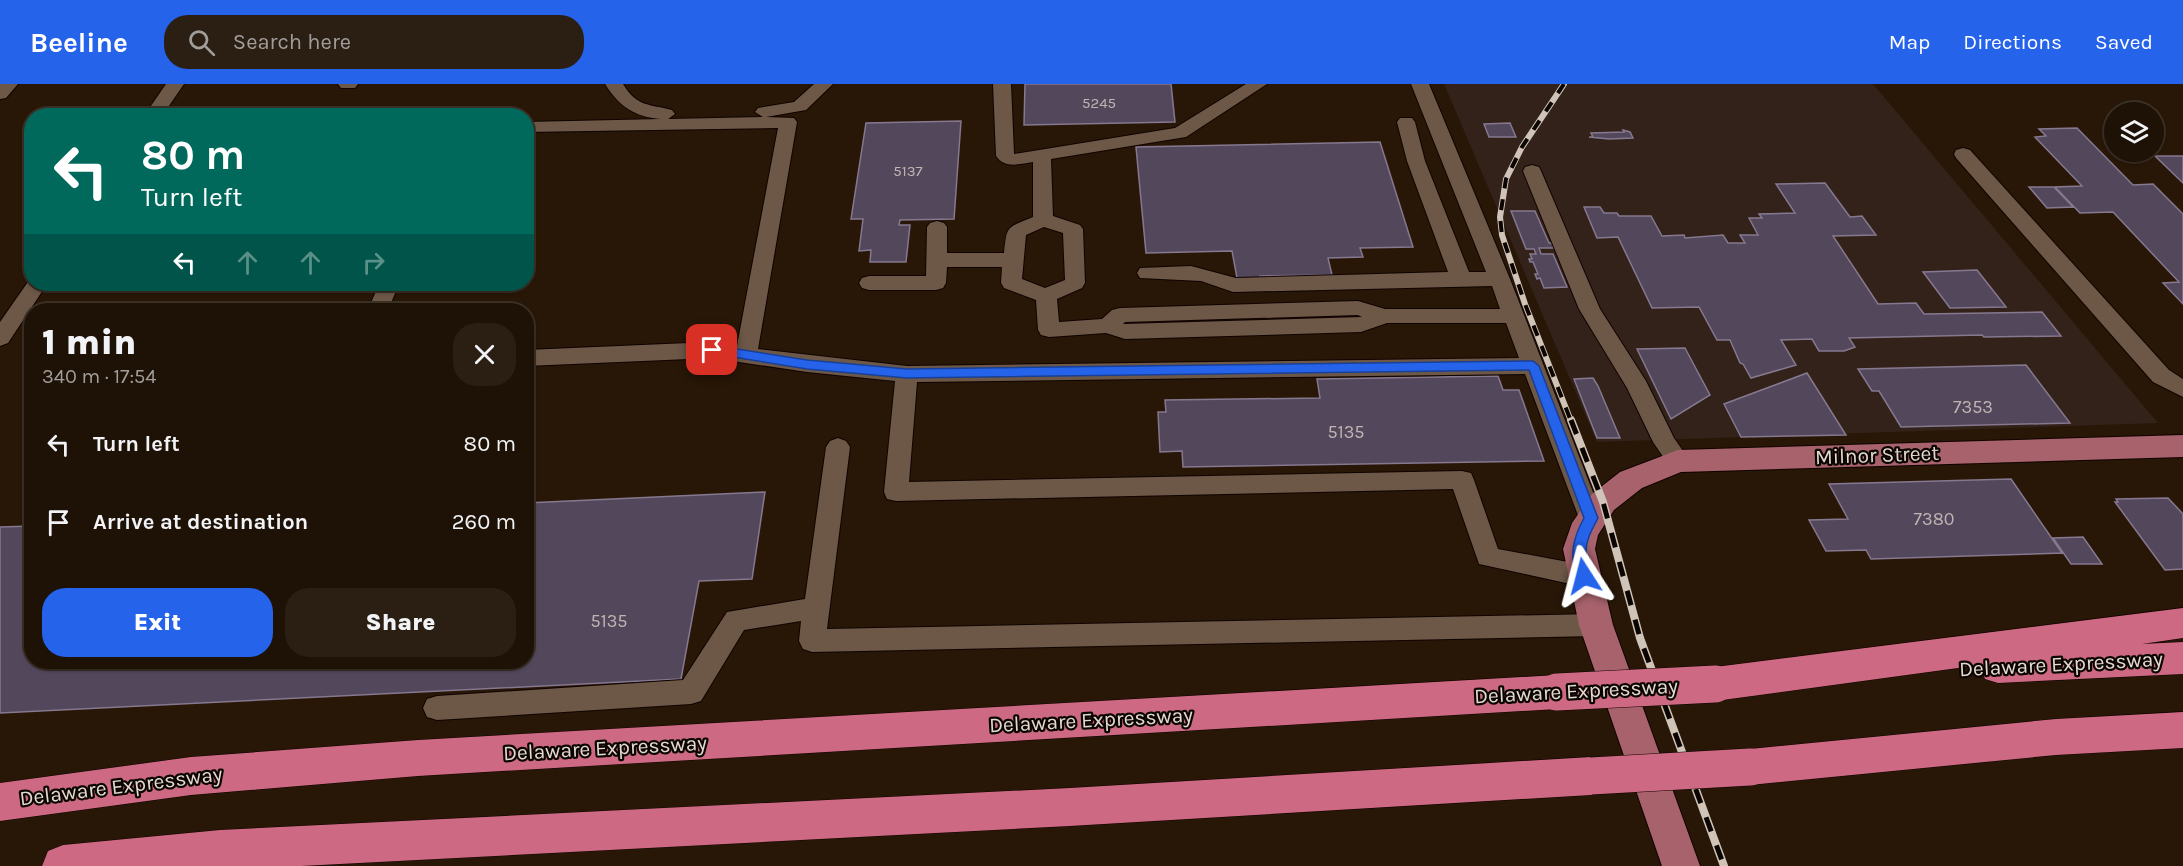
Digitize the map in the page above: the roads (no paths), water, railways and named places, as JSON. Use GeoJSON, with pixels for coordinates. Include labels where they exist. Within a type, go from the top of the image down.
{"type":"FeatureCollection","features":[{"type":"Feature","properties":{"kind":"highway"},"geometry":{"type":"LineString","coordinates":[[1715,684],[2183,623]]}},
{"type":"Feature","properties":{"kind":"highway","name":"Delaware Expressway"},"geometry":{"type":"LineString","coordinates":[[0,802],[203,775],[418,758],[2004,666],[2183,658]]}},
{"type":"Feature","properties":{"kind":"highway"},"geometry":{"type":"LineString","coordinates":[[63,866],[220,850],[1081,806],[1750,767],[2056,737],[2183,730]]}},
{"type":"Feature","properties":{"kind":"main road","name":"Milnor Street"},"geometry":{"type":"LineString","coordinates":[[1681,866],[1614,679],[1596,625],[1584,576],[1579,549],[1583,532],[1603,502],[1631,480],[1678,461],[2183,446]]}},
{"type":"Feature","properties":{"kind":"lane"},"geometry":{"type":"LineString","coordinates":[[0,94],[9,84]]}},
{"type":"Feature","properties":{"kind":"lane"},"geometry":{"type":"LineString","coordinates":[[158,108],[175,84]]}},
{"type":"Feature","properties":{"kind":"lane"},"geometry":{"type":"LineString","coordinates":[[614,84],[623,99],[637,109],[657,113],[717,115],[756,113],[801,106],[824,84]]}},
{"type":"Feature","properties":{"kind":"lane"},"geometry":{"type":"LineString","coordinates":[[1002,84],[1005,156],[1011,160],[1180,133],[1258,84]]}},
{"type":"Feature","properties":{"kind":"lane"},"geometry":{"type":"LineString","coordinates":[[1420,84],[1500,279],[1591,518]]}},
{"type":"Feature","properties":{"kind":"lane"},"geometry":{"type":"LineString","coordinates":[[1406,122],[1416,161],[1461,279]]}},
{"type":"Feature","properties":{"kind":"lane"},"geometry":{"type":"LineString","coordinates":[[534,127],[788,123],[747,355]]}},
{"type":"Feature","properties":{"kind":"lane"},"geometry":{"type":"LineString","coordinates":[[1963,154],[2161,376],[2183,389]]}},
{"type":"Feature","properties":{"kind":"lane"},"geometry":{"type":"LineString","coordinates":[[1042,156],[1043,220]]}},
{"type":"Feature","properties":{"kind":"lane"},"geometry":{"type":"LineString","coordinates":[[1532,171],[1590,309],[1638,387],[1665,442],[1678,461]]}},
{"type":"Feature","properties":{"kind":"lane"},"geometry":{"type":"LineString","coordinates":[[1043,220],[1073,229],[1075,283],[1046,297],[1011,283],[1016,232],[1043,220]]}},
{"type":"Feature","properties":{"kind":"lane"},"geometry":{"type":"LineString","coordinates":[[869,283],[936,283],[937,227]]}},
{"type":"Feature","properties":{"kind":"lane"},"geometry":{"type":"LineString","coordinates":[[938,260],[1013,260]]}},
{"type":"Feature","properties":{"kind":"lane"},"geometry":{"type":"LineString","coordinates":[[1146,273],[1186,271],[1214,276],[1233,285],[1500,279]]}},
{"type":"Feature","properties":{"kind":"lane"},"geometry":{"type":"LineString","coordinates":[[0,338],[32,291]]}},
{"type":"Feature","properties":{"kind":"lane"},"geometry":{"type":"LineString","coordinates":[[1046,297],[1049,330],[1107,326],[1120,315],[1358,309],[1385,316],[1514,316]]}},
{"type":"Feature","properties":{"kind":"lane"},"geometry":{"type":"LineString","coordinates":[[534,358],[712,350],[807,364],[907,374],[1531,359]]}},
{"type":"Feature","properties":{"kind":"lane"},"geometry":{"type":"LineString","coordinates":[[907,374],[896,492],[1462,480],[1488,557],[1584,576]]}},
{"type":"Feature","properties":{"kind":"lane"},"geometry":{"type":"LineString","coordinates":[[838,447],[812,641],[1596,625]]}},
{"type":"Feature","properties":{"kind":"lane"},"geometry":{"type":"LineString","coordinates":[[437,708],[691,692],[736,620],[817,608]]}},
{"type":"Feature","properties":{"kind":"railway"},"geometry":{"type":"LineString","coordinates":[[1564,84],[1522,147],[1506,179],[1500,217],[1502,235],[1525,304],[1571,421]]}},
{"type":"Feature","properties":{"kind":"railway"},"geometry":{"type":"LineString","coordinates":[[1571,420],[1603,502],[1640,638],[1724,866]]}}]}
